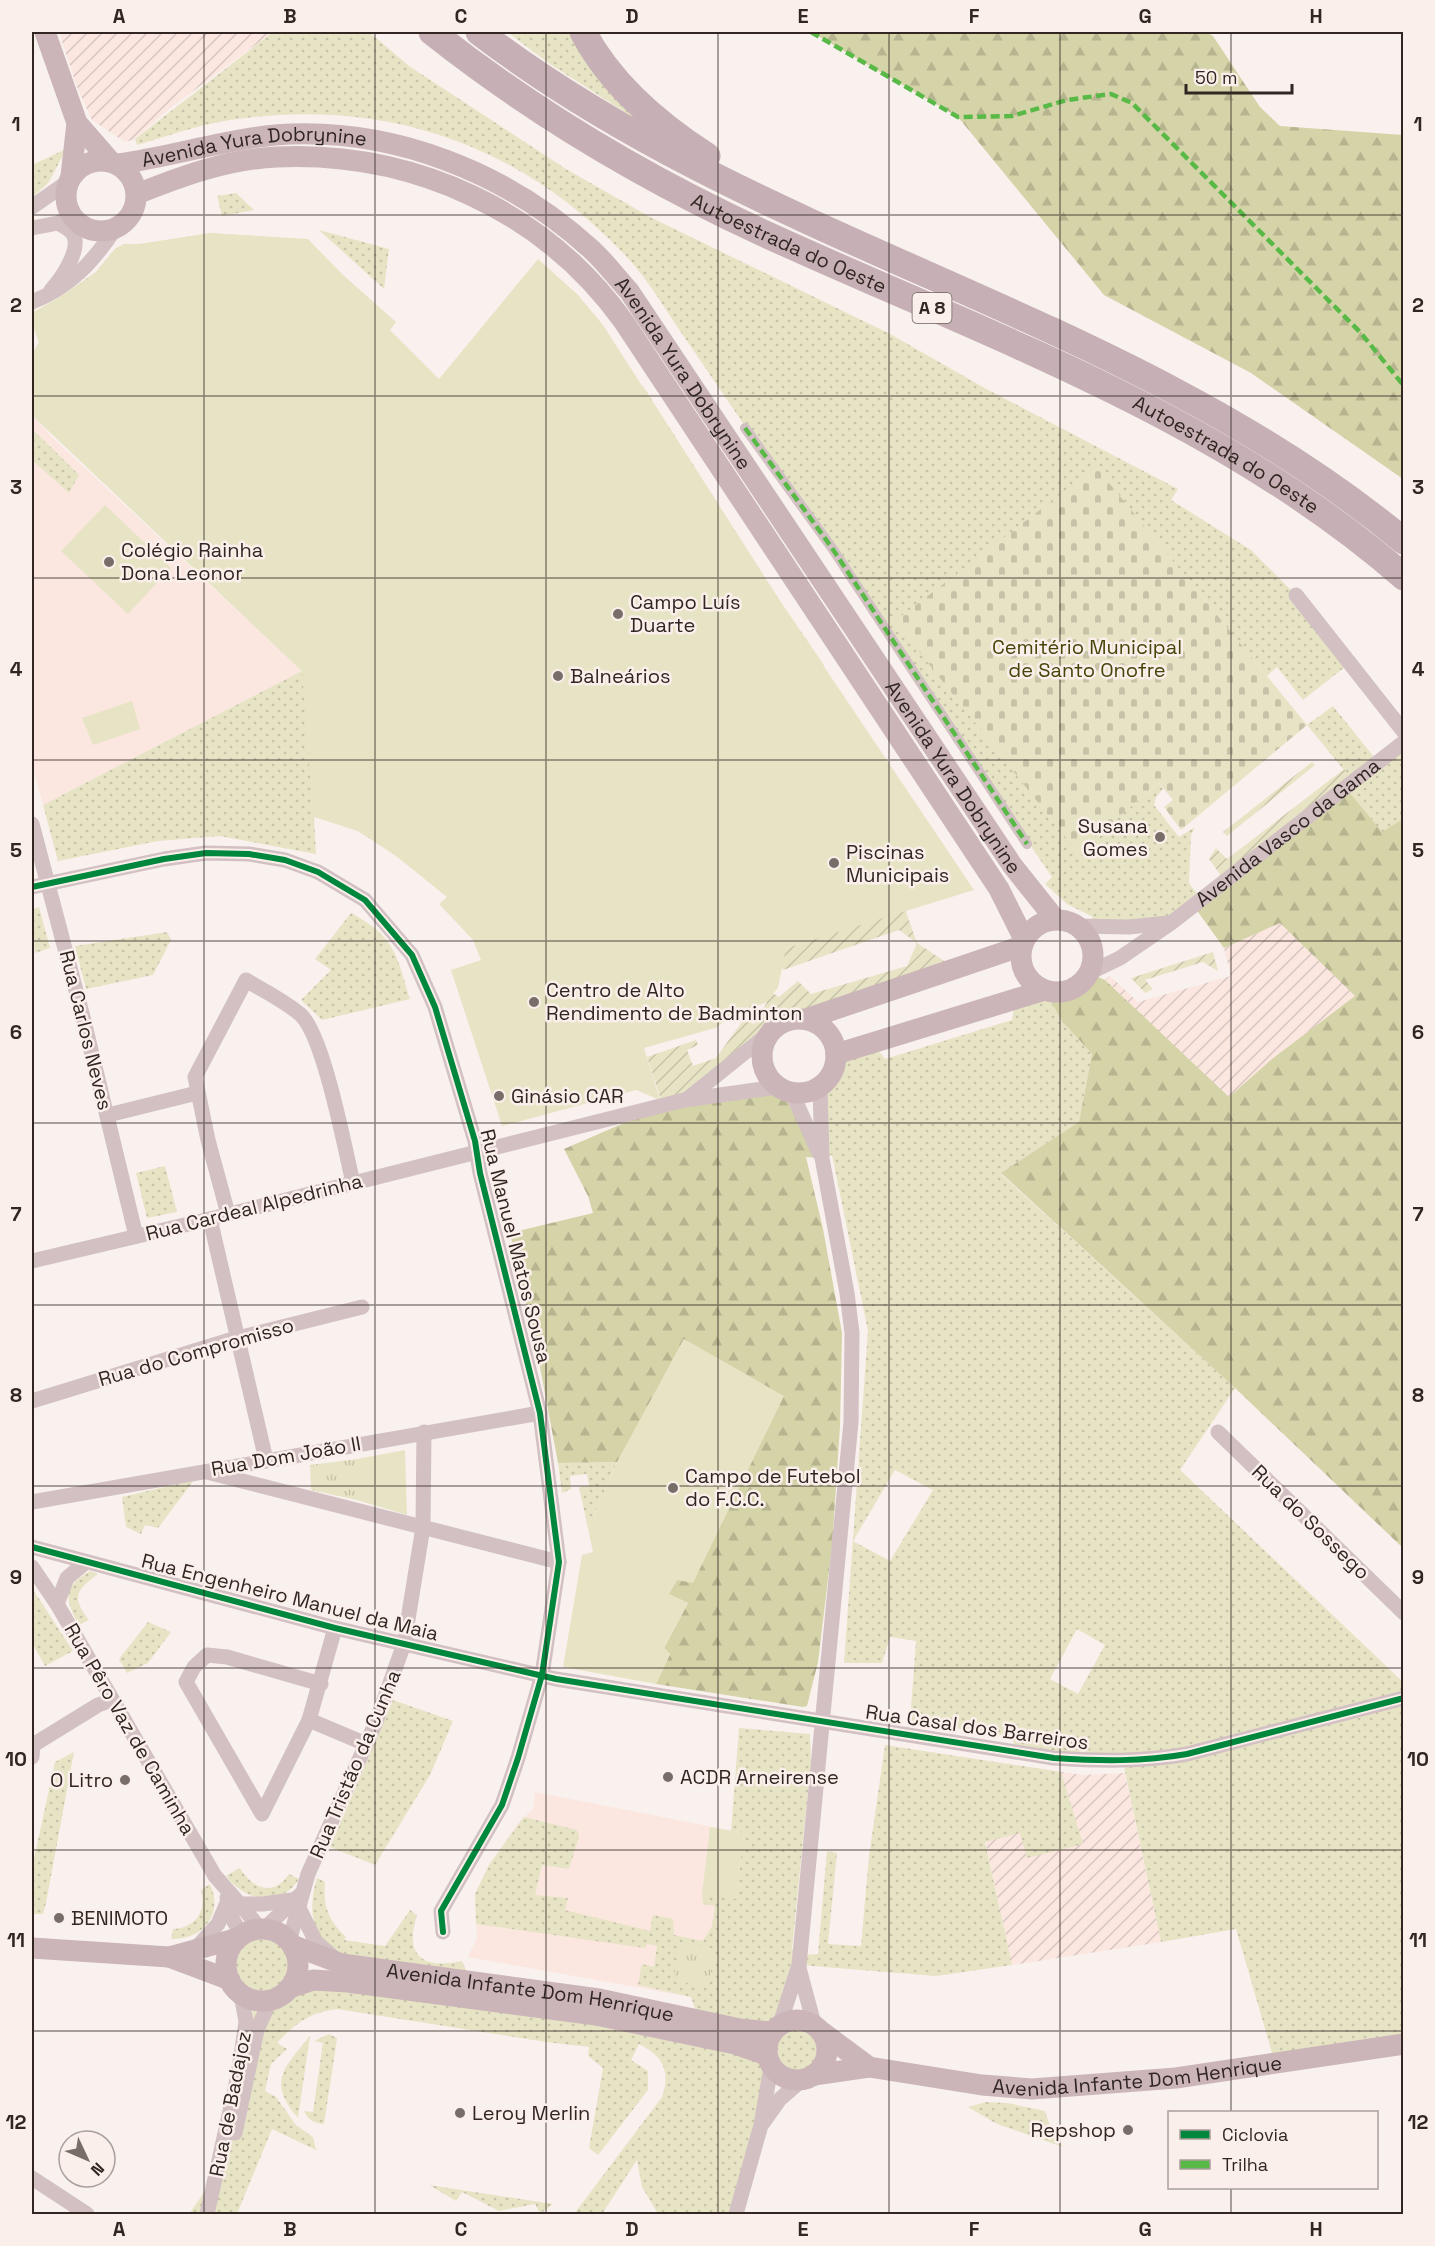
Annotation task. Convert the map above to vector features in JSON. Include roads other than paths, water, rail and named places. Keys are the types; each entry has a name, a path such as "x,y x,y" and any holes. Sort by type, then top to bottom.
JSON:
{"highway":[{"name":"Autoestrada do Oeste","path":"432,32 552,117 668,185 762,232 1081,374 1188,428 1289,489 1404,577"},
{"name":"Autoestrada do Oeste","path":"479,32 538,74 636,135 761,200 1037,323 1176,389 1286,453 1404,541"},
{"path":"583,32 627,93 681,140 709,157 850,229 888,257"}],"main road":[{"path":"45,32 77,123 114,163 131,177 137,194 130,217 115,229 104,232 91,230 65,220 77,123"},
{"name":"Avenida Yura Dobrynine","path":"114,163 221,142 276,135 332,135 385,143 438,155 529,201 565,227 594,252 629,291 1012,864 1055,919"},
{"name":"Avenida Yura Dobrynine","path":"137,194 199,171 276,157 326,158 380,164 431,177 479,198 521,223 564,256 610,302 624,322 993,879 1023,942"},
{"path":"70,178 89,162 114,163"},
{"path":"836,1054 1045,990 1070,990 1089,973 1092,963 1091,942 1078,926 1055,919 1037,925 1023,942 1020,957 1027,977 1045,990"},
{"path":"806,1019 827,1031 834,1042 836,1054 832,1072 820,1087 811,1091 785,1090 764,1068 763,1045 768,1034 785,1021 806,1019 1023,942"},
{"path":"235,1987 226,1960 251,1933"},
{"path":"32,1948 169,1957 235,1987 257,2000 280,1994 297,1969 296,1954 290,1943 279,1934 251,1933 169,1957"},
{"name":"Avenida Infante Dom Henrique","path":"290,1943 342,1964 599,1999 775,2028"},
{"name":"Avenida Infante Dom Henrique","path":"280,1994 313,1980 348,1982 555,2009 735,2044 769,2061"},
{"path":"796,2019 818,2028 827,2044 822,2066 808,2077 785,2078 769,2061 767,2044 775,2028 796,2019"},
{"name":"Avenida Infante Dom Henrique","path":"818,2028 869,2067"},
{"name":"Avenida Infante Dom Henrique","path":"808,2077 869,2067 982,2085 1032,2089 1176,2078 1404,2044"}],"street":[{"path":"32,207 70,178"},
{"path":"32,228 65,220 75,237 75,246 60,279 37,300"},
{"path":"37,300 70,283 91,263 115,229"},
{"path":"745,428 832,548 1027,844"},
{"path":"1296,595 1404,732"},
{"name":"Avenida Vasco da Gama","path":"1089,973 1120,958 1172,922 1404,742"},
{"name":"Rua Carlos Neves","path":"32,824 108,1115 136,1236"},
{"name":"Rua Manuel Matos Sousa","path":"32,887 164,859 206,853 249,854 285,860 318,872 365,900 412,955 435,1007 477,1153 540,1413 559,1562 542,1675 502,1804 441,1911 443,1932"},
{"path":"1078,926 1129,927 1172,922"},
{"path":"228,1214 197,1093 195,1077 246,980 302,1017 311,1031 320,1055 353,1183"},
{"path":"684,1100 768,1034"},
{"path":"775,2028 799,1965 851,1422 852,1333 847,1293 822,1158 820,1087"},
{"path":"477,1153 684,1100 785,1090 822,1158"},
{"path":"108,1115 197,1093"},
{"name":"Rua Cardeal Alpedrinha","path":"32,1261 477,1153"},
{"path":"210,1219 266,1460"},
{"name":"Rua do Compromisso","path":"32,1401 239,1338 362,1307"},
{"name":"Rua Dom João II","path":"32,1502 201,1470 540,1413"},
{"name":"Rua Tristão da Cunha","path":"290,1943 298,1901 366,1744 404,1644 423,1527 424,1432"},
{"name":"Rua do Sossego","path":"1218,1432 1404,1613"},
{"path":"201,1470 559,1562"},
{"name":"Rua Engenheiro Manuel da Maia","path":"32,1547 335,1628 542,1675"},
{"path":"57,1604 67,1578 86,1562"},
{"name":"Rua Pêro Vaz de Caminha","path":"32,1567 57,1604 215,1876 251,1933"},
{"path":"321,1684 227,1657 207,1655 194,1668 186,1682 262,1814 309,1720 321,1684 335,1628"},
{"name":"Rua Casal dos Barreiros","path":"542,1675 747,1711 1054,1758 1110,1762 1151,1760 1187,1754 1404,1698"},
{"path":"32,1757 33,1745 98,1705 112,1700"},
{"path":"309,1720 366,1744"},
{"path":"196,1948 218,1924 232,1900 263,1904 298,1901"},
{"path":"251,1933 298,1901"},
{"path":"298,1901 316,1942 342,1964"},
{"path":"799,1965 818,2028"},
{"name":"Rua de Badajoz","path":"207,2214 243,2043 247,2013 235,1987"},
{"path":"214,2214 244,2097 257,2030 280,1994"},
{"path":"736,2214 761,2126 769,2061"},
{"path":"761,2126 780,2099 808,2077"},
{"path":"32,2178 87,2214"}],"place":[{"name":"Colégio Rainha Dona Leonor","path":"109,562"},
{"name":"Campo Luís Duarte","path":"618,614"},
{"name":"Balneários","path":"558,676"},
{"name":"Susana Gomes","path":"1160,837"},
{"name":"Piscinas Municipais","path":"834,863"},
{"name":"Centro de Alto Rendimento de Badminton","path":"534,1002"},
{"name":"Ginásio CAR","path":"499,1096"},
{"name":"Campo de Futebol do F.C.C.","path":"673,1488"},
{"name":"ACDR Arneirense","path":"668,1777"},
{"name":"O Litro","path":"125,1780"},
{"name":"BENIMOTO","path":"59,1918"},
{"name":"Leroy Merlin","path":"460,2113"},
{"name":"Repshop","path":"1128,2130"}],"park label":[{"name":"Cemitério Municipal de Santo Onofre","path":"1087,658"}]}
